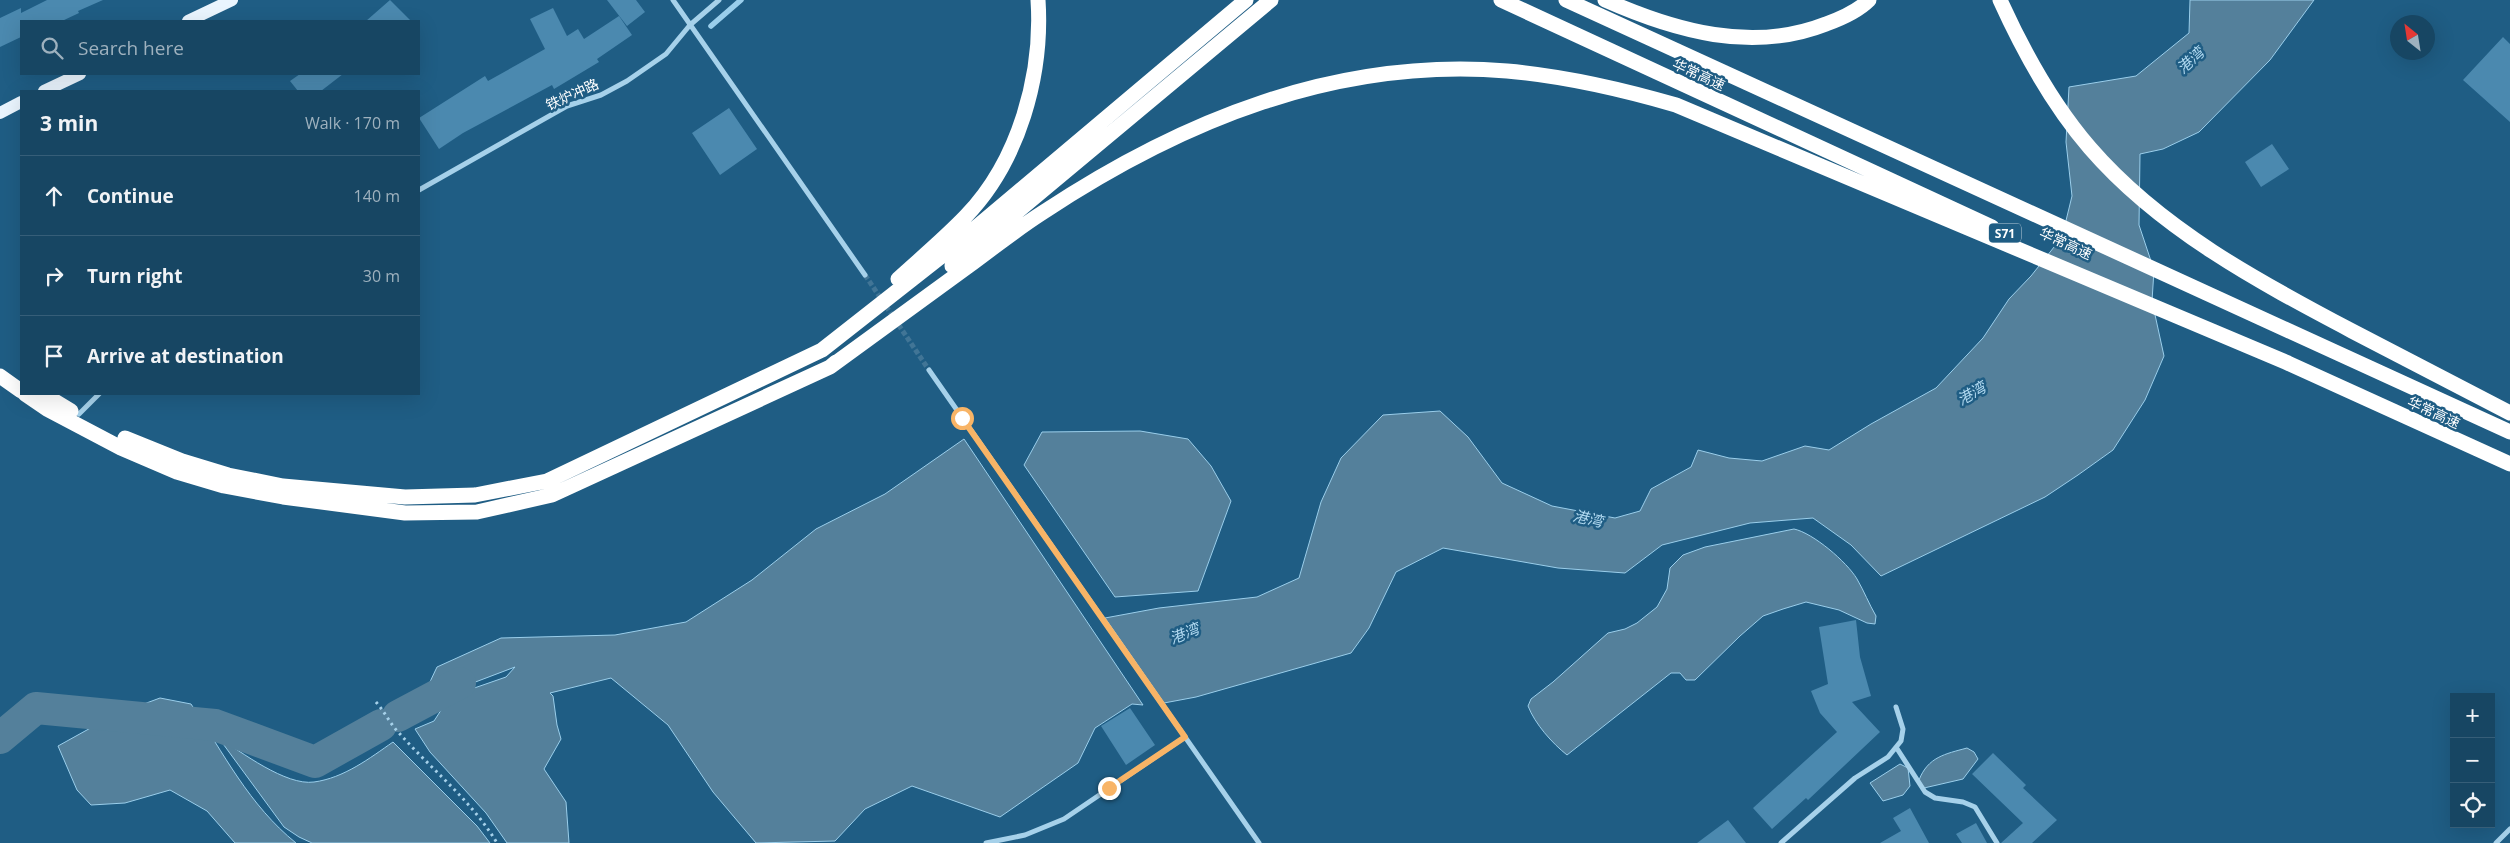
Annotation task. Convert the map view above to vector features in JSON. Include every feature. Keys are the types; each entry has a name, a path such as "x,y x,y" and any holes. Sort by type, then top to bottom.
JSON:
{"highway":[{"path":"822,350 967,215 992,183 1014,143 1031,94 1037,49 1038,0"},
{"path":"45,395 128,440 182,461 228,475 265,483 405,497 475,495 547,481 822,350 948,251 1246,0"},
{"path":"830,367 1103,142 1271,0"},
{"name":"华常高速","path":"1501,0 2510,464"},
{"name":"华常高速","path":"1566,0 2510,432"},
{"path":"1605,0 1627,10 1690,30 1729,37 1764,38 1802,34 1837,20 1869,0"},
{"path":"2000,0 2021,46 2050,94 2090,148 2144,202 2267,287 2510,413"},
{"path":"26,395 46,409 121,448 177,472 224,486 283,498 405,513 476,512 552,494 830,367 1040,214 1096,179 1168,140 1238,109 1309,87 1378,75 1441,70 1506,71 1567,79 1622,89 1676,105 2288,363"},
{"path":"0,364 20,378"},
{"path":"0,376 20,390"}],"main road":[{"path":"190,20 232,0"},
{"path":"46,90 78,75"},
{"path":"0,113 20,103"}],"street":[{"path":"673,0 865,274"},
{"name":"铁炉冲路","path":"420,189 567,106 601,95 627,81 666,54 690,25 719,0"},
{"path":"929,370 1259,843"},
{"path":"78,414 98,395"},
{"path":"1781,843 1856,778 1888,757 1901,740 1903,729 1896,707"},
{"path":"986,843 1024,835 1064,819 1185,737"},
{"path":"1896,747 1925,792 1935,798 1963,802 1974,807 1997,843"},
{"path":"2496,843 2510,829"}],"path":[{"path":"376,702 396,731 477,814 496,843"}],"water":[{"name":"港湾","path":"2190,0 2314,0 2270,60 2199,132 2163,149 2140,154 2139,225 2154,270 2152,301 2164,356 2145,400 2113,450 2045,497 1881,576 1851,545 1813,518 1750,523 1662,545 1625,573 1558,568 1443,548 1396,572 1369,628 1351,653 1196,697 1164,703 1105,618 1159,608 1257,597 1299,578 1321,502 1341,458 1383,415 1440,411 1468,437 1502,483 1552,506 1615,518 1640,511 1651,489 1691,467 1698,450 1729,458 1762,461 1805,446 1829,450 1936,388 1983,338 2009,299 2031,276 2062,237 2072,196 2066,142 2069,87 2136,76 2189,33"},
{"path":"1140,431 1188,439 1211,466 1231,501 1198,591 1115,597 1024,465 1042,432"},
{"path":"964,439 1143,705 1132,704 1095,728 1078,763 1000,817 912,786 865,809 835,841 756,843 713,792 668,725 611,678 550,693 553,696 561,739 544,769 566,802 569,843 507,843 486,813 430,752 415,729 434,721 445,704 457,694 506,677 515,667 420,703 437,667 501,638 615,635 686,622 752,580 816,529 885,494"},
{"path":"1794,529 1820,542 1852,572 1876,616 1875,624 1867,623 1839,610 1806,602 1783,609 1763,616 1695,680 1686,680 1680,673 1671,673 1567,755 1544,733 1528,706 1531,699 1608,633 1625,629 1637,623 1657,607 1667,589 1670,568 1683,555 1705,547"},
{"path":"160,698 191,704 251,796 279,828 296,843 235,843 207,811 170,790 125,803 91,805 77,790 58,746 114,715"},
{"path":"218,737 264,767 290,779 303,782 325,780 346,772 393,742 477,826 490,843 312,843 284,827"},
{"path":"1967,748 1974,752 1978,759 1963,779 1924,788 1919,780 1932,761"},
{"path":"1900,764 1908,768 1910,786 1903,795 1883,801 1870,783"}],"building":[{"path":"47,0 103,0 78,11 79,13 64,20 20,20 20,37 0,47 0,18 21,8 21,13"},
{"path":"390,0 410,20 367,20"},
{"path":"607,0 636,0 645,12 627,26"},
{"path":"553,8 567,36 578,29 584,39 619,16 632,35 597,59 599,62 554,89 552,85 463,133 439,149 420,117 485,76 488,81 545,49 530,19"},
{"path":"2503,37 2510,44 2510,122 2463,80"},
{"path":"299,75 342,75 322,90 297,90 290,81"},
{"path":"729,108 757,149 720,175 692,133"},
{"path":"2272,144 2289,169 2261,187 2245,162"},
{"path":"1856,620 1860,657 1871,696 1852,702 1880,732 1808,800 1806,798 1772,829 1753,808 1837,732 1820,713 1811,691 1828,684 1819,627"},
{"path":"1130,708 1155,745 1126,765 1101,726"},
{"path":"1993,753 2026,785 2023,788 2057,820 2032,843 2001,843 2023,823 1972,774"},
{"path":"1910,808 1929,843 1880,843 1901,831 1893,818"},
{"path":"1728,820 1746,843 1697,843"},
{"path":"1976,823 1987,843 1962,843 1956,834"}],"waterway":[{"path":"711,26 741,0"},
{"path":"398,716 460,683"},
{"path":"0,738 36,708 215,725 315,762 381,725"}],"tunnel":[{"path":"865,275 929,370"}],"route":[{"path":"962,418 1185,737 1109,788"}]}
